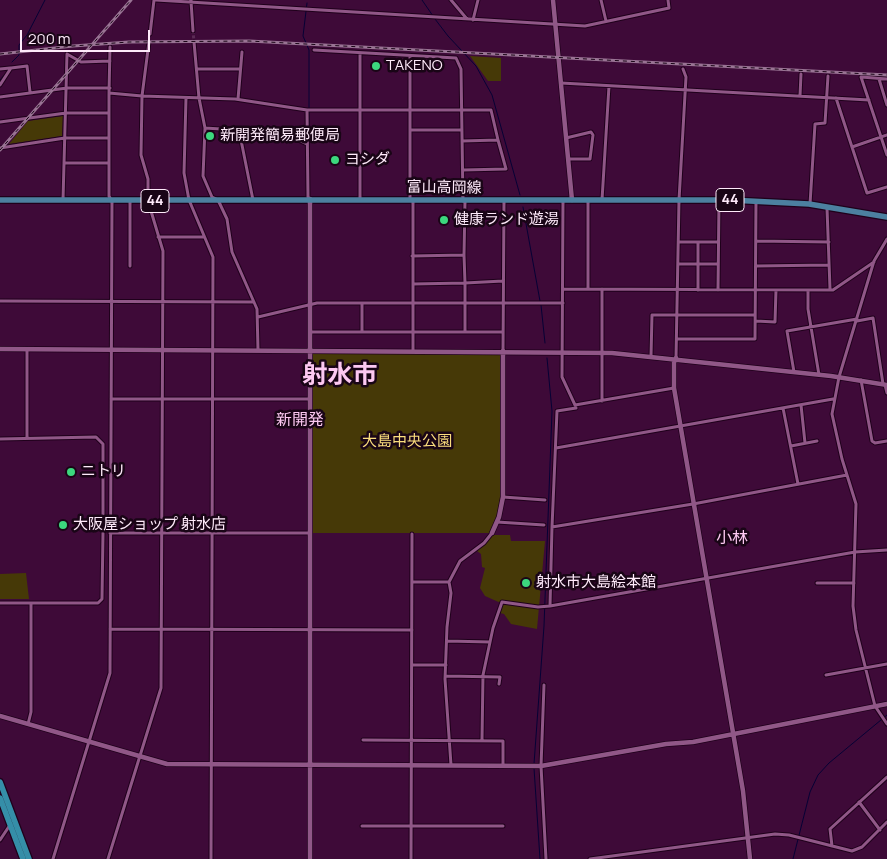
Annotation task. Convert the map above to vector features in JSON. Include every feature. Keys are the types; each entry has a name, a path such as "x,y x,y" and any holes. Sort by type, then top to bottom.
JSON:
{"highway":[{"path":"0,782 29,859"},
{"path":"0,798 23,859"}],"main road":[{"name":"富山高岡線","path":"0,200 719,200 810,204 887,217"}],"street":[{"path":"150,34 155,0 191,0 467,20 585,26 669,8 668,0"},
{"path":"191,0 193,32"},
{"path":"451,0 467,20"},
{"path":"473,20 478,0"},
{"path":"553,0 572,200"},
{"path":"601,0 606,21"},
{"path":"108,859 161,688 163,251 148,201 148,179 141,155 142,96 149,42"},
{"path":"194,42 198,68 199,98 205,128 203,176 212,196 218,200 227,219 232,252 254,302 258,317 258,350"},
{"path":"53,859 110,673 110,47"},
{"path":"314,50 456,58 462,69 465,332"},
{"path":"238,100 242,52"},
{"path":"360,53 360,199"},
{"path":"63,201 67,54 81,62 110,61"},
{"path":"410,56 412,350"},
{"path":"0,70 27,66 30,92"},
{"path":"0,85 10,68"},
{"path":"198,68 240,69"},
{"path":"683,69 686,78 678,200 678,314 674,388 734,732 749,839 750,859"},
{"path":"800,96 801,74"},
{"path":"810,204 815,124 825,123 828,76"},
{"path":"887,79 861,78 887,155"},
{"path":"879,79 887,105"},
{"path":"561,83 869,100"},
{"path":"602,200 609,86"},
{"path":"0,96 67,88 110,88"},
{"path":"109,93 238,100 307,110 491,110 506,169 462,170"},
{"path":"186,98 184,173 190,200 213,257 211,859"},
{"path":"836,98 867,193 887,186"},
{"path":"307,110 311,304 310,859"},
{"path":"0,122 66,113 109,113"},
{"path":"205,128 283,133 307,144"},
{"path":"239,130 253,200"},
{"path":"411,130 462,130"},
{"path":"566,138 591,132 593,135 590,159 568,159"},
{"path":"852,147 887,135"},
{"path":"0,148 65,138 109,138"},
{"path":"462,141 498,140"},
{"path":"64,163 109,162"},
{"path":"130,200 130,266"},
{"path":"563,200 562,377 575,406 674,388"},
{"path":"588,200 588,289"},
{"path":"718,290 719,200"},
{"path":"451,765 446,676 451,593 449,582 460,561 484,542 492,533 503,498 504,201"},
{"path":"677,338 755,339 756,202"},
{"path":"827,207 830,289"},
{"path":"158,238 204,238"},
{"path":"887,239 874,261 833,399 834,427 856,504 854,584 856,630 875,706 887,724"},
{"path":"678,242 718,242"},
{"path":"698,242 698,290"},
{"path":"756,242 829,242"},
{"path":"412,256 464,255"},
{"path":"563,289 833,290 874,261"},
{"path":"679,264 718,264"},
{"path":"756,266 830,265"},
{"path":"413,284 503,281"},
{"path":"602,289 602,401"},
{"path":"756,321 775,322 776,290"},
{"path":"808,290 808,310 819,374"},
{"path":"0,301 254,302"},
{"path":"362,303 362,332"},
{"path":"258,317 311,304 563,304"},
{"path":"651,356 652,315 755,315"},
{"path":"794,372 787,331 873,318 887,393"},
{"path":"311,332 503,332"},
{"path":"0,349 602,352 819,374 885,384"},
{"path":"27,349 27,437"},
{"path":"861,380 872,441 875,443 887,441"},
{"path":"111,399 310,399"},
{"path":"556,448 833,399"},
{"path":"801,405 805,443"},
{"path":"550,606 558,411 576,408"},
{"path":"783,408 798,484"},
{"path":"0,439 96,437 103,444 102,599 98,603 0,603"},
{"path":"791,446 817,441"},
{"path":"552,527 693,504 847,475"},
{"path":"503,498 545,500"},
{"path":"497,522 544,525"},
{"path":"110,533 310,534"},
{"path":"412,534 412,859"},
{"path":"482,740 483,675 490,642 502,602 538,607 550,606 855,552 887,550"},
{"path":"412,582 449,582"},
{"path":"817,583 854,584"},
{"path":"28,724 31,712 31,603"},
{"path":"110,630 412,630"},
{"path":"447,641 490,642"},
{"path":"826,674 887,664"},
{"path":"411,665 446,665"},
{"path":"446,676 483,675 500,677 499,684"},
{"path":"544,685 541,766 546,859"},
{"path":"0,716 139,758 167,764 541,766 666,744 692,742 734,732 887,704"},
{"path":"363,740 503,741 503,766"},
{"path":"832,846 830,830 887,777"},
{"path":"859,802 880,830"},
{"path":"590,859 775,834 846,850 857,850 887,822"},
{"path":"0,840 10,825"},
{"path":"362,826 503,826"}],"green space":[{"path":"470,56 501,58 501,81 488,81"},
{"path":"63,116 62,136 9,144 28,121"},
{"name":"大島中央公園","path":"311,350 503,351 502,506 492,533 311,533"},
{"path":"493,535 510,535 511,541 545,541 537,629 511,624 504,614 500,613 503,604 485,596 480,588 485,568 482,567 481,554 477,551"},
{"path":"26,573 29,599 0,599 0,574"}],"waterway":[{"path":"12,62 19,55 19,45 27,35 45,0"},
{"path":"422,0 433,16"},
{"path":"307,3 303,36 309,50 309,156"},
{"path":"435,19 476,66 492,95 520,195"},
{"path":"0,80 6,73"},
{"path":"523,207 540,301"},
{"path":"541,305 545,343"},
{"path":"534,764 544,626 552,411 547,358"},
{"path":"793,859 810,792 818,775 829,763 887,715"},
{"path":"534,768 540,859"}],"tunnel":[{"path":"193,31 194,42"}],"railway":[{"path":"0,150 131,0"},
{"path":"0,54 129,42 249,41 887,75"}],"place":[{"name":"TAKENO","path":"376,66"},
{"name":"新開発簡易郵便局","path":"210,136"},
{"name":"ヨシダ","path":"335,160"},
{"name":"健康ランド遊湯","path":"444,220"},
{"name":"ニトリ","path":"71,472"},
{"name":"大阪屋ショップ 射水店","path":"63,525"},
{"name":"射水市大島絵本館","path":"526,583"}],"district":[{"name":"射水市","path":"340,376"},
{"name":"新開発","path":"300,421"},
{"name":"小林","path":"732,539"}]}
